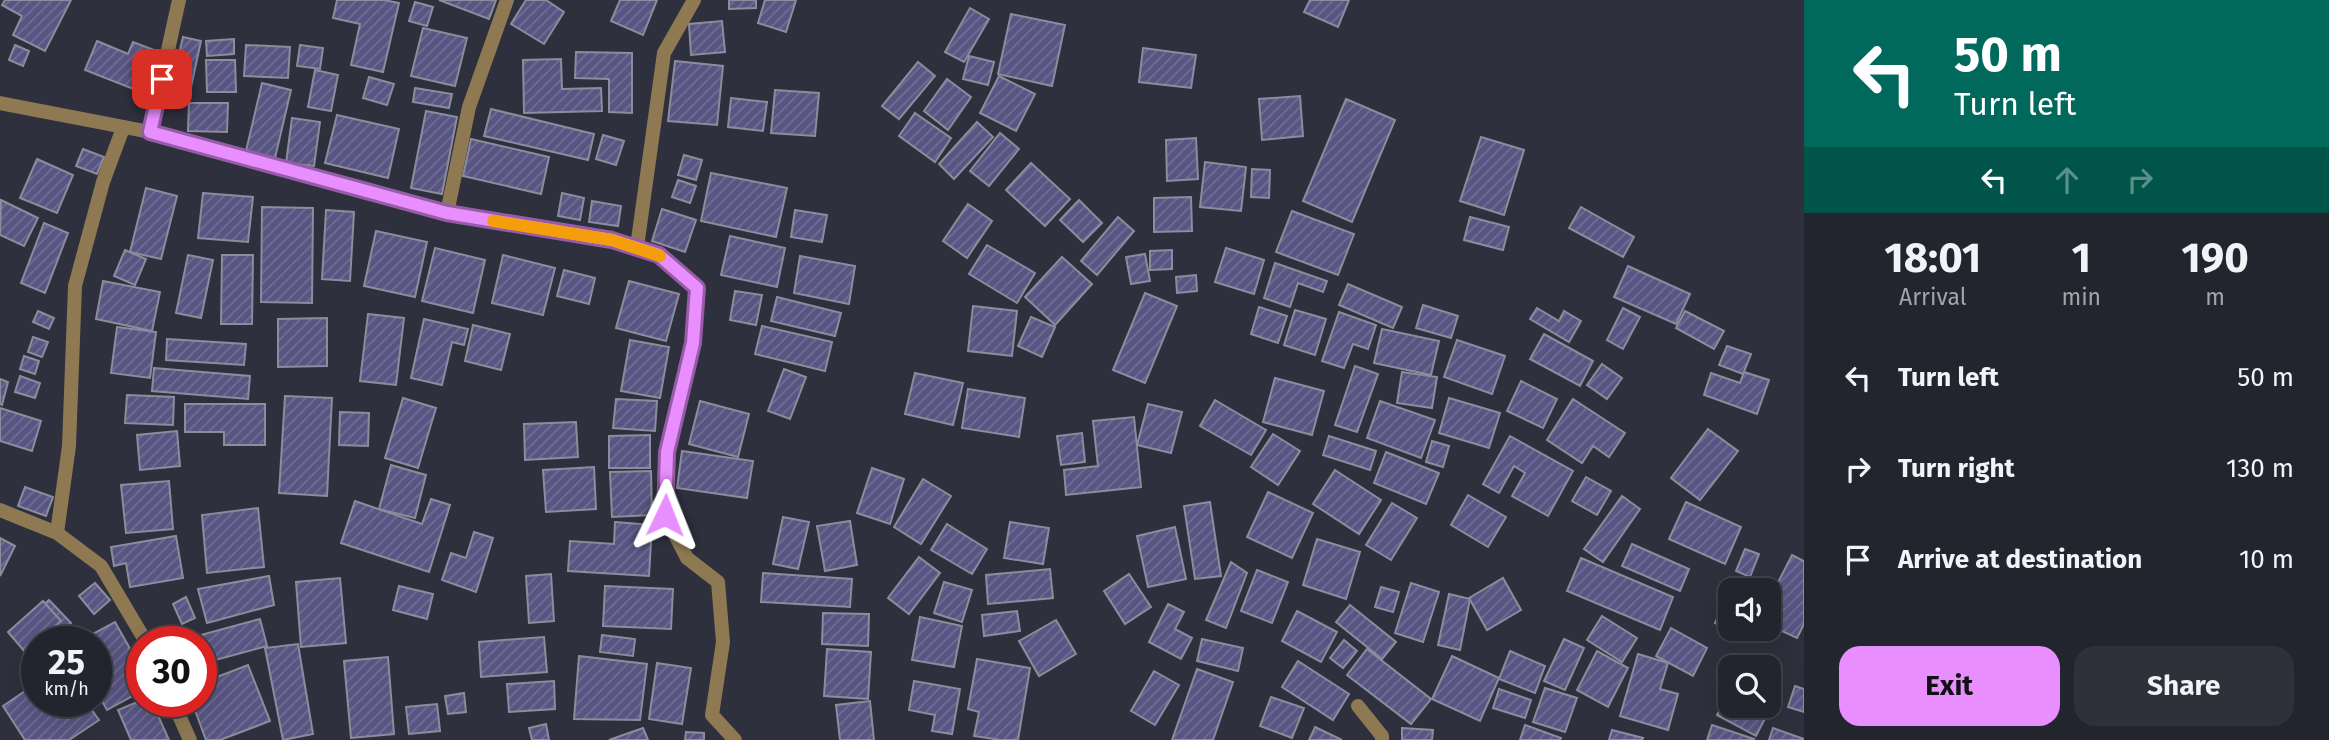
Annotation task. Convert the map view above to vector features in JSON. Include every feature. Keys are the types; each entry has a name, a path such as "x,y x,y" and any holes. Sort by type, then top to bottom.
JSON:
{"street":[{"path":"150,132 180,0"},
{"path":"447,213 469,107 507,0"},
{"path":"637,247 664,53 694,0"},
{"path":"0,103 150,132 447,213 612,240 659,255 697,288 693,343 667,452 665,515 687,558 718,582 723,642 712,715 735,740"},
{"path":"57,533 69,446 75,286 103,182 123,128"},
{"path":"0,510 57,533 101,566 137,626"},
{"path":"1358,706 1382,736 1382,740"},
{"path":"180,717 190,740"}],"building":[{"path":"5,0 71,0 45,51 13,35 22,16 2,5"},
{"path":"337,0 384,0 399,3 383,72 351,65 360,24 333,18"},
{"path":"439,0 496,0 489,19"},
{"path":"526,0 546,0 564,12 544,44 511,24"},
{"path":"620,0 657,0 643,35 611,21"},
{"path":"729,0 756,0 756,8 729,9"},
{"path":"765,0 796,0 786,32 758,23"},
{"path":"1310,0 1349,0 1338,27 1304,12"},
{"path":"415,2 433,7 427,26 409,21"},
{"path":"970,8 989,19 964,62 945,52"},
{"path":"1011,14 1065,25 1052,86 998,74"},
{"path":"722,21 725,52 691,55 689,24"},
{"path":"423,28 467,38 455,86 411,76"},
{"path":"183,37 201,41 188,101 169,97"},
{"path":"234,39 234,54 207,56 206,41"},
{"path":"97,41 128,54 133,42 157,51 141,92 85,70"},
{"path":"15,45 29,51 23,66 9,60"},
{"path":"246,45 290,47 288,78 244,76"},
{"path":"300,45 323,48 320,69 297,66"},
{"path":"1143,48 1196,55 1191,88 1139,82"},
{"path":"576,52 632,53 632,113 609,112 609,79 575,78"},
{"path":"969,56 994,62 988,85 963,79"},
{"path":"561,59 562,89 601,88 602,111 524,113 523,60"},
{"path":"206,60 235,60 236,92 207,92"},
{"path":"675,61 723,66 717,125 668,121"},
{"path":"918,62 935,76 899,119 882,106"},
{"path":"315,70 338,75 331,111 308,107"},
{"path":"999,76 1035,94 1016,131 980,113"},
{"path":"369,77 394,84 387,105 363,98"},
{"path":"947,79 971,97 948,130 924,111"},
{"path":"262,83 291,90 275,158 246,151"},
{"path":"415,88 452,94 449,108 413,102"},
{"path":"775,90 819,93 815,136 771,133"},
{"path":"1300,96 1303,136 1262,140 1259,99"},
{"path":"731,98 767,102 763,131 728,127"},
{"path":"1346,99 1395,120 1352,222 1303,201"},
{"path":"189,103 228,103 227,132 188,131"},
{"path":"491,109 594,134 588,160 484,136"},
{"path":"426,111 457,117 442,194 411,188"},
{"path":"915,113 951,138 935,162 899,136"},
{"path":"337,115 399,129 388,178 325,163"},
{"path":"292,118 320,122 314,166 286,163"},
{"path":"977,122 993,137 954,179 939,164"},
{"path":"1000,133 1019,149 989,186 970,171"},
{"path":"603,135 624,141 616,165 596,159"},
{"path":"1481,137 1524,150 1504,215 1460,201"},
{"path":"1196,138 1198,179 1167,181 1166,140"},
{"path":"471,139 549,157 541,194 463,176"},
{"path":"83,149 104,157 97,174 76,166"},
{"path":"684,155 702,160 696,180 678,175"},
{"path":"37,159 73,175 57,213 20,198"},
{"path":"1205,162 1246,167 1241,211 1200,207"},
{"path":"1031,163 1070,199 1045,226 1006,190"},
{"path":"1252,169 1270,170 1269,198 1251,197"},
{"path":"711,173 787,188 776,237 701,221"},
{"path":"678,180 696,186 690,203 672,197"},
{"path":"146,188 177,196 161,259 130,252"},
{"path":"203,193 253,197 248,242 198,238"},
{"path":"562,193 584,198 580,220 558,216"},
{"path":"1191,197 1192,231 1154,232 1154,198"},
{"path":"1,200 38,218 24,246 0,235"},
{"path":"1079,200 1102,223 1083,242 1060,220"},
{"path":"592,201 621,206 618,226 589,222"},
{"path":"968,204 992,221 967,258 943,241"},
{"path":"262,207 313,208 312,303 261,302"},
{"path":"1581,207 1634,237 1623,257 1569,228"},
{"path":"662,209 696,220 685,252 652,241"},
{"path":"326,210 354,212 350,281 322,279"},
{"path":"795,210 827,215 822,242 791,237"},
{"path":"1292,211 1354,234 1338,275 1276,252"},
{"path":"1118,217 1134,231 1097,275 1081,261"},
{"path":"1470,217 1509,227 1503,250 1464,240"},
{"path":"44,223 68,233 45,293 21,283"},
{"path":"376,231 427,242 415,297 364,286"},
{"path":"730,236 785,248 777,287 721,275"},
{"path":"987,245 1035,273 1017,303 969,274"},
{"path":"435,248 485,260 473,313 422,301"},
{"path":"1226,248 1264,260 1254,294 1215,282"},
{"path":"125,250 146,259 135,285 114,276"},
{"path":"1172,250 1172,269 1150,270 1150,251"},
{"path":"1145,254 1150,281 1131,284 1126,257"},
{"path":"188,255 213,260 201,318 176,313"},
{"path":"222,255 253,255 252,324 221,324"},
{"path":"503,255 555,268 543,315 492,303"},
{"path":"800,256 855,266 849,304 794,293"},
{"path":"1062,257 1092,284 1055,325 1025,297"},
{"path":"1275,263 1327,281 1323,292 1298,283 1290,307 1264,298"},
{"path":"1628,266 1690,294 1676,324 1614,297"},
{"path":"564,270 595,278 589,304 557,296"},
{"path":"1196,275 1197,291 1177,293 1176,277"},
{"path":"103,281 160,292 152,331 96,319"},
{"path":"629,281 679,294 666,341 616,328"},
{"path":"1348,284 1402,307 1393,328 1339,305"},
{"path":"735,291 762,295 756,325 730,320"},
{"path":"1145,293 1177,306 1145,383 1113,370"},
{"path":"777,297 841,313 835,336 771,321"},
{"path":"1423,305 1458,316 1451,338 1416,328"},
{"path":"973,306 1017,311 1012,356 968,351"},
{"path":"1259,307 1287,316 1278,343 1251,334"},
{"path":"1537,308 1559,321 1564,311 1581,321 1569,342 1530,319"},
{"path":"1623,308 1640,317 1623,349 1607,340"},
{"path":"1295,310 1326,319 1315,355 1284,345"},
{"path":"38,311 54,318 49,329 33,322"},
{"path":"1685,311 1724,331 1714,349 1676,328"},
{"path":"1339,312 1376,325 1368,349 1353,344 1344,368 1322,361"},
{"path":"368,314 404,318 396,385 360,381"},
{"path":"1031,317 1055,327 1042,357 1018,346"},
{"path":"327,318 327,366 278,367 278,319"},
{"path":"424,319 468,329 464,345 452,342 442,385 411,378"},
{"path":"473,325 510,334 501,370 465,361"},
{"path":"762,326 832,342 825,371 755,354"},
{"path":"117,327 156,332 150,378 111,373"},
{"path":"1382,329 1439,341 1431,375 1374,363"},
{"path":"1544,334 1593,361 1580,386 1530,359"},
{"path":"33,337 48,342 42,357 28,352"},
{"path":"167,339 246,344 244,365 166,360"},
{"path":"630,340 669,347 660,398 621,391"},
{"path":"1457,340 1505,356 1492,394 1444,377"},
{"path":"1727,346 1751,354 1743,374 1719,365"},
{"path":"24,356 39,361 35,374 20,369"},
{"path":"1602,364 1622,378 1607,399 1587,385"},
{"path":"1355,366 1378,374 1357,432 1335,425"},
{"path":"154,368 250,376 248,399 152,391"},
{"path":"784,369 806,377 790,419 768,411"},
{"path":"1402,372 1437,377 1432,408 1397,403"},
{"path":"1744,372 1769,380 1757,414 1704,395 1711,373 1740,383"},
{"path":"915,373 963,383 953,425 905,414"},
{"path":"20,376 40,383 35,398 15,392"},
{"path":"1275,378 1324,391 1312,435 1263,422"},
{"path":"0,379 8,382 2,405 0,404"},
{"path":"1521,381 1557,399 1543,428 1507,411"},
{"path":"968,389 1025,398 1019,437 962,428"},
{"path":"127,395 174,397 173,425 125,423"},
{"path":"285,396 332,398 327,496 279,493"},
{"path":"403,398 436,408 418,468 385,458"},
{"path":"1449,398 1500,413 1489,448 1439,433"},
{"path":"616,399 657,401 655,431 613,428"},
{"path":"1573,399 1625,433 1609,457 1593,446 1582,463 1547,440"},
{"path":"1215,400 1266,430 1251,455 1200,426"},
{"path":"700,401 749,414 738,457 689,444"},
{"path":"1380,401 1435,420 1421,458 1367,438"},
{"path":"185,404 265,404 265,445 224,445 224,432 185,432"},
{"path":"1148,404 1182,412 1171,453 1137,445"},
{"path":"0,408 41,421 32,451 0,441"},
{"path":"340,412 369,413 368,446 339,445"},
{"path":"1134,417 1141,487 1066,495 1064,470 1098,466 1093,421"},
{"path":"576,422 578,457 525,460 524,424"},
{"path":"1708,429 1738,451 1700,500 1671,478"},
{"path":"177,431 180,466 140,470 137,435"},
{"path":"1082,433 1085,462 1061,465 1057,436"},
{"path":"1273,434 1300,451 1278,485 1251,467"},
{"path":"650,435 650,468 609,468 609,436"},
{"path":"1329,436 1376,451 1370,470 1323,455"},
{"path":"1510,436 1573,471 1548,516 1512,496 1525,473 1514,466 1499,493 1483,484"},
{"path":"1432,441 1449,446 1443,467 1426,462"},
{"path":"682,451 753,461 747,498 677,488"},
{"path":"1386,452 1439,473 1426,504 1374,483"},
{"path":"391,465 426,475 415,518 379,509"},
{"path":"594,467 596,509 546,512 543,470"},
{"path":"872,468 904,479 890,524 857,513"},
{"path":"1335,470 1381,500 1359,534 1313,504"},
{"path":"651,471 652,515 612,517 610,472"},
{"path":"1586,477 1611,491 1597,515 1572,501"},
{"path":"923,479 951,496 921,544 894,527"},
{"path":"169,481 173,529 126,533 121,485"},
{"path":"25,487 53,497 46,516 18,506"},
{"path":"1268,492 1313,513 1292,558 1247,537"},
{"path":"1468,495 1506,517 1488,547 1451,525"},
{"path":"1622,496 1640,509 1603,562 1584,549"},
{"path":"431,499 450,505 429,572 341,543 355,501 422,524"},
{"path":"1210,502 1221,576 1195,579 1184,506"},
{"path":"1686,502 1741,527 1725,564 1669,539"},
{"path":"1392,503 1417,518 1391,560 1366,545"},
{"path":"258,508 264,567 207,573 202,515"},
{"path":"783,517 809,522 798,569 773,564"},
{"path":"850,521 857,565 825,571 817,526"},
{"path":"615,522 652,525 649,576 568,571 570,541 614,544"},
{"path":"1010,522 1049,528 1043,564 1004,558"},
{"path":"947,524 987,549 972,574 931,550"},
{"path":"1175,527 1186,579 1148,587 1137,536"},
{"path":"474,532 493,538 476,592 442,580 451,553 466,558"},
{"path":"176,536 183,578 130,587 126,563 114,566 111,547"},
{"path":"0,538 15,546 0,576"},
{"path":"1317,539 1360,552 1346,599 1303,585"},
{"path":"1632,544 1689,569 1680,591 1622,566"},
{"path":"1745,549 1759,554 1750,577 1736,571"},
{"path":"1792,555 1804,561 1804,624 1797,638 1781,631 1780,578"},
{"path":"919,557 940,573 909,614 888,598"},
{"path":"1581,558 1673,597 1660,630 1567,591"},
{"path":"1231,562 1247,573 1226,628 1206,620"},
{"path":"1050,569 1053,598 988,604 986,575"},
{"path":"1257,570 1288,582 1272,623 1241,611"},
{"path":"763,573 852,579 850,607 761,602"},
{"path":"551,574 554,621 529,623 526,576"},
{"path":"1129,574 1151,607 1125,624 1104,591"},
{"path":"269,576 274,605 207,623 198,589"},
{"path":"340,578 346,643 301,647 296,582"},
{"path":"1503,578 1521,610 1487,630 1469,598"},
{"path":"944,582 972,590 962,622 934,613"},
{"path":"95,583 110,600 94,614 79,596"},
{"path":"1411,583 1439,592 1423,642 1395,633"},
{"path":"399,586 433,594 427,619 393,610"},
{"path":"605,586 673,589 671,629 603,626"},
{"path":"1381,587 1399,592 1393,612 1375,607"},
{"path":"1449,594 1470,599 1460,650 1438,645"},
{"path":"186,597 195,618 182,624 173,604"},
{"path":"49,600 71,623 68,626 21,626 21,646 11,635"},
{"path":"43,601 61,621 55,626 21,626 21,647 8,632"},
{"path":"1168,604 1184,612 1175,629 1192,638 1181,659 1149,642"},
{"path":"1350,605 1396,642 1382,659 1336,622"},
{"path":"1017,611 1020,631 984,636 982,615"},
{"path":"1297,611 1337,632 1321,662 1282,641"},
{"path":"823,613 869,614 868,646 822,644"},
{"path":"1602,616 1637,638 1622,662 1587,640"},
{"path":"920,617 962,626 954,667 912,660"},
{"path":"260,619 267,646 217,660 217,631"},
{"path":"1056,620 1076,654 1039,676 1019,641"},
{"path":"115,622 126,642 126,700 112,707 112,626 108,626"},
{"path":"1671,628 1707,648 1693,676 1656,656"},
{"path":"602,635 635,639 633,656 600,652"},
{"path":"544,637 547,672 481,677 479,642"},
{"path":"1202,639 1243,648 1238,671 1197,661"},
{"path":"1564,639 1584,648 1565,690 1544,681"},
{"path":"1344,640 1357,651 1343,668 1330,658"},
{"path":"298,644 313,734 283,740 265,648"},
{"path":"827,649 871,652 868,699 824,696"},
{"path":"1367,649 1431,699 1411,724 1347,675"},
{"path":"1510,651 1545,666 1535,693 1499,679"},
{"path":"1597,651 1628,668 1608,707 1577,690"},
{"path":"1638,654 1668,663 1660,689 1678,694 1668,730 1620,716"},
{"path":"579,656 647,664 640,720 574,719"},
{"path":"1452,656 1499,678 1480,721 1432,699"},
{"path":"388,657 394,734 351,738 344,661"},
{"path":"977,659 1030,668 1018,740 974,736 979,712 968,709"},
{"path":"1298,661 1349,694 1333,720 1282,687"},
{"path":"657,663 691,668 682,724 649,719"},
{"path":"248,665 270,721 220,740 206,740 198,717 217,717 217,677"},
{"path":"1197,669 1233,682 1213,740 1172,740"},
{"path":"1154,671 1179,685 1155,725 1131,711"},
{"path":"554,681 555,709 509,712 507,684"},
{"path":"914,681 960,689 952,734 932,731 935,715 909,710"},
{"path":"1795,686 1804,689 1804,712 1788,707"},
{"path":"1545,688 1577,698 1565,732 1533,722"},
{"path":"1499,689 1531,700 1525,718 1493,708"},
{"path":"464,693 466,712 448,714 445,696"},
{"path":"21,694 21,717 97,717 99,720 69,740 25,740 3,706"},
{"path":"1271,697 1304,708 1292,738 1260,726"},
{"path":"870,701 874,740 840,740 836,705"},
{"path":"437,704 440,731 409,734 406,707"},
{"path":"126,707 126,717 159,717 169,740 131,740 118,710"},
{"path":"1723,718 1765,718 1756,736"},
{"path":"546,724 549,740 532,740 529,728"},
{"path":"1525,725 1561,738 1520,740"},
{"path":"1712,725 1754,739 1707,740"},
{"path":"1315,727 1342,740 1309,740"},
{"path":"643,728 648,740 609,740"},
{"path":"1402,728 1433,730 1432,740 1402,740"},
{"path":"1773,728 1804,739 1804,740 1769,740"},
{"path":"1612,730 1643,738 1609,740"},
{"path":"686,732 704,733 704,740 685,740"}],"slow traffic":[{"path":"493,221 612,240 660,256"}],"route":[{"path":"162,79 150,132 447,213 612,240 659,255 697,288 693,343 667,452 665,515"}]}
